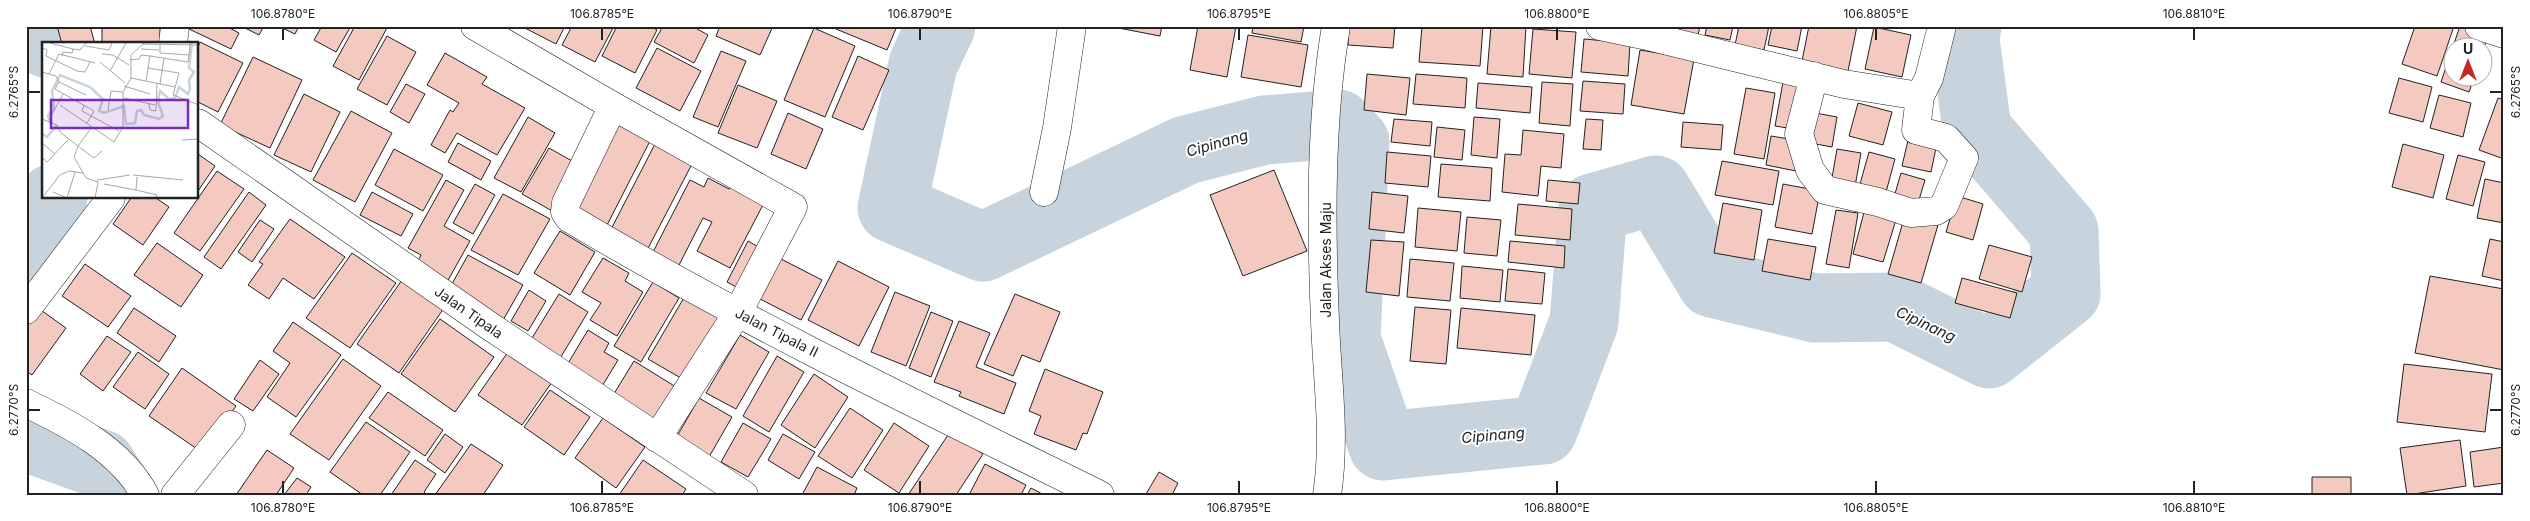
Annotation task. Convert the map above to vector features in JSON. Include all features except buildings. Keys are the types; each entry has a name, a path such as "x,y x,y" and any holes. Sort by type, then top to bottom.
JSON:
{"street":[{"path":"173,42 175,26"},
{"path":"475,26 793,207 738,312 657,438"},
{"path":"1044,192 1057,128 1072,26"},
{"name":"Jalan Akses Maju","path":"1327,495 1332,462 1325,320 1325,141 1330,88 1330,65 1336,26"},
{"path":"1600,26 1844,84 1920,96"},
{"path":"1814,76 1799,134 1810,170 1825,190 1878,202 1911,213 1927,213 1944,206 1964,158 1946,138 1916,130 1920,96 1929,78 1942,26"},
{"path":"2479,26 2504,34"},
{"name":"Jalan Tipala II","path":"613,106 568,197 565,206 566,215 738,312 918,405 1100,495"},
{"name":"Jalan Tipala","path":"199,124 491,327 744,495"},
{"path":"26,310 110,199"},
{"path":"26,403 93,440 121,462 140,484 145,495"},
{"path":"175,495 230,425"}],"waterway":[{"name":"Cipinang","path":"43,26 47,42"},
{"name":"Cipinang","path":"941,26 923,64 892,208 983,247 1186,150 1265,130 1338,124 1355,142 1346,339 1383,446 1543,430 1584,322 1593,208 1656,190 1712,283 1815,308 1895,307 1989,354 2066,293 2064,231 1977,130 1965,39 1967,26"},
{"name":"Cipinang","path":"26,246 41,239 53,199"},
{"name":"Cipinang","path":"26,437 101,464 121,495"}]}
